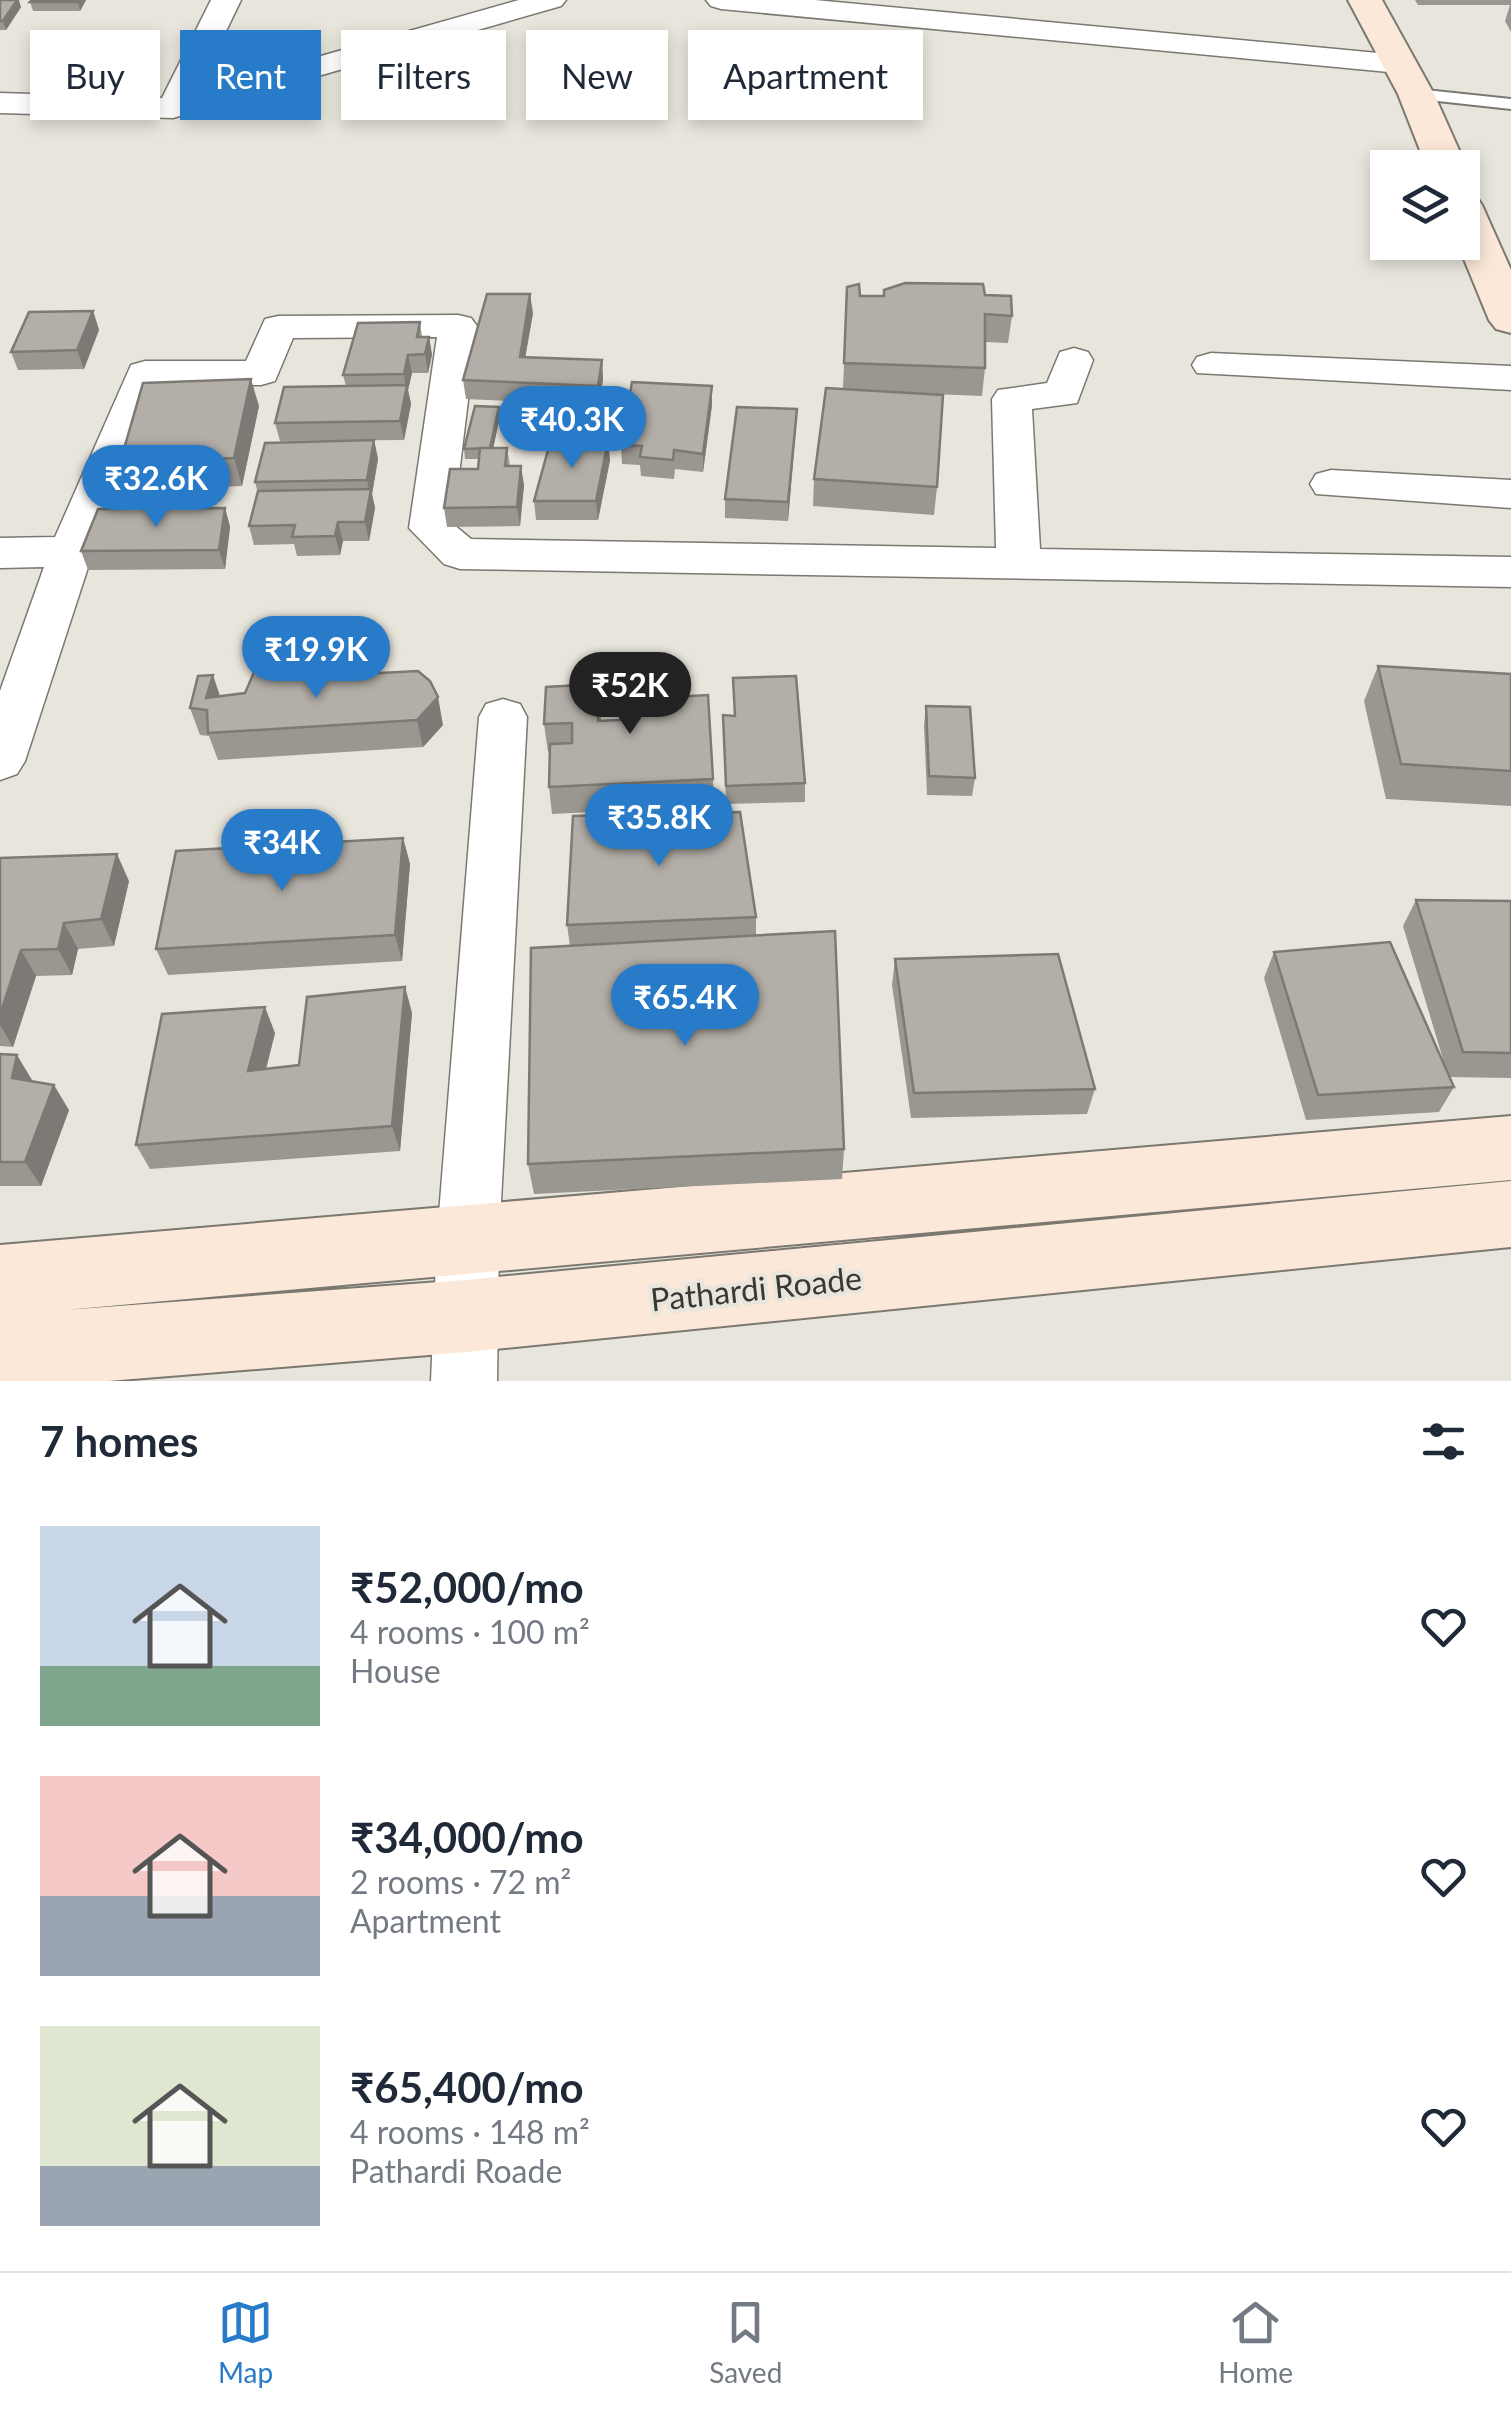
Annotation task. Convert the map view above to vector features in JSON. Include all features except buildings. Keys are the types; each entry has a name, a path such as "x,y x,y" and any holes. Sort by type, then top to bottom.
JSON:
{"street":[{"path":"174,108 226,0"},
{"path":"0,103 174,108 551,0"},
{"path":"721,0 1408,79"},
{"path":"1365,0 1408,79 1439,150"},
{"path":"1480,247 1511,320"},
{"path":"0,761 71,552 145,373 262,373 278,326 458,326 430,528 460,554 1511,572"},
{"path":"1019,564 1012,399 1063,394 1074,360"},
{"path":"1210,366 1511,378"},
{"path":"1331,484 1511,494"},
{"path":"0,552 71,552"},
{"path":"465,1348 468,1239 502,718"},
{"path":"0,1280 1511,1148"},
{"name":"Pathardi Roade","path":"0,1352 465,1348 1511,1214"}],"lane":[{"path":"1408,79 1511,104"}]}
